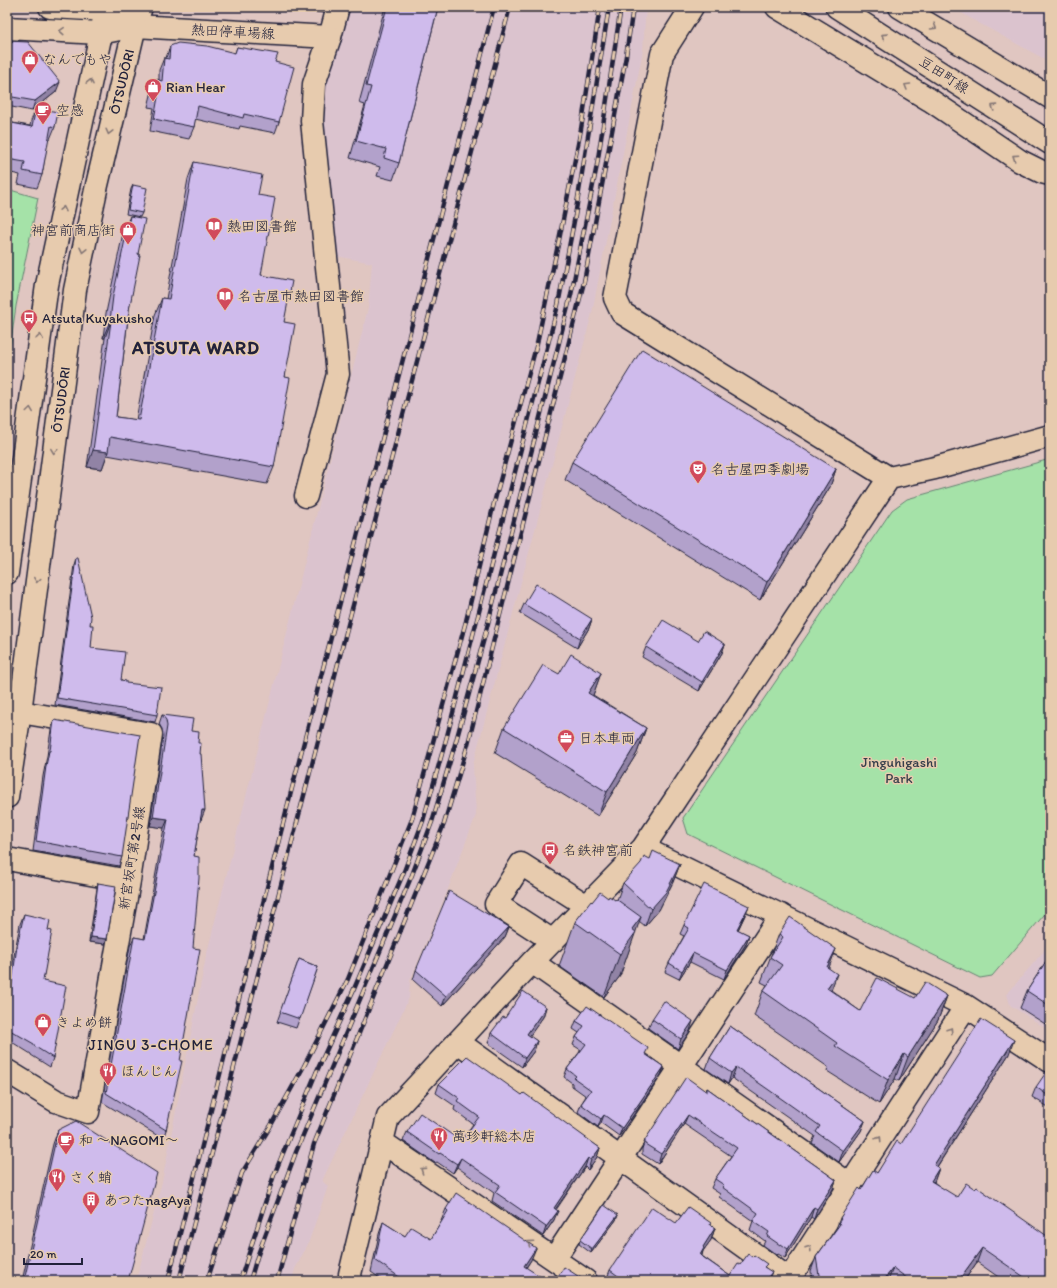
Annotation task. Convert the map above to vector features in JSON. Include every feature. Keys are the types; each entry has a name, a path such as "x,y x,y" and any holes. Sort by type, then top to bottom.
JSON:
{"street":[{"name":"熱田停車場線","path":"50,7 106,8 138,17 330,37"},
{"path":"306,496 338,374 312,121 314,84 330,37 338,7"},
{"path":"692,7 662,54 615,298 622,312 889,478"},
{"path":"777,7 930,100 1020,161 1042,172 1050,174"},
{"name":"豆田町線","path":"837,7 1050,143"},
{"path":"900,7 1050,97"},
{"name":"ŌTSUDŌRI","path":"7,573 47,285 106,8"},
{"name":"熱田停車場線","path":"7,28 100,33 138,17"},
{"name":"ŌTSUDŌRI","path":"7,797 20,712 75,290 97,185 138,17"},
{"path":"351,1281 350,1274 388,1117 532,962 643,848 889,478 935,468 1050,436"},
{"name":"新宮坂町第2号線","path":"7,1071 56,1101 88,1112 129,881 151,734 20,712"},
{"path":"643,848 966,1006 1050,1061"},
{"path":"7,859 129,881"},
{"path":"553,941 496,904 521,864 587,906"},
{"path":"554,1259 782,915"},
{"path":"532,962 850,1184"},
{"path":"458,1042 790,1280 850,1184 966,1006"},
{"path":"382,1142 586,1281"}],"shaded area":[{"path":"346,7 646,7 643,50 592,313 473,765 476,815 446,894 410,981 409,998 322,1181 328,1186 308,1244 295,1269 292,1281 136,1281 162,1182 206,957 368,308 372,263 336,256 321,105"},
{"path":"952,7 1050,7 1050,62 975,21"},
{"path":"1050,944 1050,1031 1010,1005 1007,994"}],"green space":[{"path":"7,189 38,198 16,306 7,370"},
{"name":"Jinguhigashi Park","path":"1050,459 1050,908 992,976 980,978 688,834 683,818 892,510 907,499"}],"building":[{"path":"387,7 438,7 399,163 384,158 386,149 356,141 371,87 366,86"},
{"path":"7,41 28,42 60,82 35,101 7,96"},
{"path":"178,43 207,46 235,53 237,47 278,54 275,62 294,67 279,122 244,114 243,118 198,106 194,127 154,119 158,97 152,95 156,79 162,81 164,58 169,59 170,46"},
{"path":"36,108 58,112 55,127 51,126 42,175 23,171 25,162 7,159 7,122 32,127"},
{"path":"194,162 262,175 258,195 275,198 261,275 292,281 284,322 295,324 285,377 290,378 274,467 110,437 108,452 93,450 111,321 113,296 130,216 145,219 138,254 140,255 129,310 116,417 139,420 162,298 169,299"},
{"path":"133,185 147,188 142,213 128,210"},
{"name":"名古屋四季劇場","path":"642,349 836,469 767,582 572,462"},
{"path":"76,558 78,558 91,617 90,625 93,625 91,648 125,652 121,680 126,681 126,683 161,687 157,715 57,698"},
{"path":"536,584 592,619 580,638 524,604"},
{"path":"663,620 698,641 704,631 725,644 702,682 646,647"},
{"path":"571,654 601,673 588,693 646,728 607,792 504,728 543,665 559,674"},
{"path":"162,715 193,719 191,731 199,732 198,743 201,743 200,754 205,810 202,810 194,856 199,857 199,878 193,948 200,949 180,1061 182,1061 166,1130 106,1093 134,937 145,939 168,819 153,817 167,726 166,720"},
{"path":"54,720 140,735 122,857 36,841"},
{"path":"653,851 680,864 666,892 651,909 623,883 641,863 644,856 650,859"},
{"path":"98,883 116,886 107,939 91,937"},
{"path":"704,884 749,906 737,929 749,935 727,970 693,953 682,971 669,963 689,928 684,925"},
{"path":"449,891 509,927 446,996 416,970"},
{"path":"600,892 608,898 609,896 615,900 616,899 641,917 632,929 636,932 620,954 575,922"},
{"path":"24,914 50,920 48,930 52,931 43,981 66,986 53,1058 34,1046 34,1044 8,1029 7,1018 17,946"},
{"path":"790,917 836,949 827,967 837,974 827,988 860,1011 877,978 915,998 925,982 947,996 908,1057 904,1054 888,1080 835,1046 837,1043 763,991 782,965 770,957 783,937 779,934"},
{"path":"1050,955 1050,1006 1027,991"},
{"path":"299,959 318,967 300,1019 280,1012"},
{"path":"523,991 546,1007 527,1034 537,1041 525,1058 491,1033 503,1017 505,1018"},
{"path":"664,1001 693,1021 681,1039 652,1019"},
{"path":"587,1006 648,1048 645,1054 664,1067 622,1128 604,1115 601,1119 581,1104 591,1090 574,1078 576,1076 567,1069 586,1044 576,1037 584,1026 576,1021"},
{"path":"981,1019 1014,1040 934,1165 939,1168 931,1181 957,1197 966,1183 975,1189 977,1187 1050,1238 1050,1281 1030,1281 982,1248 958,1281 911,1281 893,1268 883,1281 842,1281 835,1276 832,1281 820,1281 816,1257 840,1224 838,1223 841,1219 840,1218 859,1188 861,1190 873,1170 877,1173 897,1141 901,1144"},
{"path":"730,1026 865,1121 843,1151 816,1132 820,1126 779,1097 736,1067 731,1073 710,1058"},
{"path":"467,1056 522,1095 524,1093 600,1148 591,1160 588,1158 554,1208 558,1211 546,1227 495,1192 500,1185 461,1158 457,1164 440,1153 439,1154 407,1132 420,1113 461,1141 479,1117 457,1101 459,1098 439,1084"},
{"path":"1047,1071 1050,1073 1050,1097 1036,1087"},
{"path":"686,1077 707,1092 707,1088 836,1180 817,1209 814,1207 788,1249 767,1236 769,1232 753,1221 758,1213 722,1187 724,1185 715,1179 737,1148 688,1115 661,1154 645,1144 645,1140"},
{"name":"あつたnagAya","path":"76,1121 157,1173 128,1281 24,1281 58,1130"},
{"path":"456,1193 536,1248 524,1266 547,1281 410,1281 407,1279 405,1281 375,1260 383,1222 405,1236 411,1227 431,1239 448,1211 446,1209"},
{"path":"604,1205 618,1215 592,1249 580,1240"},
{"path":"652,1207 676,1223 688,1207 711,1223 710,1225 715,1228 703,1247 704,1248 700,1255 730,1276 738,1264 740,1265 748,1254 752,1257 754,1255 767,1264 764,1267 772,1272 765,1281 625,1281 610,1270"},
{"path":"564,1267 581,1278 579,1281 555,1281"}],"railway":[{"path":"168,1281 290,796 494,7"},
{"path":"179,1281 352,609 510,7"},
{"path":"207,1281 242,1173 304,1066 348,979 412,819 466,621 494,503 537,343 581,129 600,7"},
{"path":"240,1281 274,1175 316,1073 403,874 423,821 447,736 558,305 575,216 609,7"},
{"path":"250,1281 257,1257 296,1152 412,875 432,822 456,741 485,635 571,295 597,165 621,7"},
{"path":"277,1281 314,1144 444,824 468,744 584,282 626,56 633,7"}],"place":[{"name":"なんでもや","path":"30,74"},
{"name":"Rian Hear","path":"153,102"},
{"name":"空感","path":"43,125"},
{"name":"熱田図書館","path":"214,241"},
{"name":"神宮前商店街","path":"128,245"},
{"name":"名古屋市熱田図書館","path":"225,311"},
{"name":"Atsuta Kuyakusho","path":"29,333"},
{"name":"名古屋四季劇場","path":"698,484"},
{"name":"日本車両","path":"566,753"},
{"name":"名鉄神宮前","path":"550,865"},
{"name":"きよめ餅","path":"43,1037"},
{"name":"ほんじん","path":"108,1086"},
{"name":"萬珍軒総本店","path":"439,1151"},
{"name":"和 ～NAGOMI～","path":"66,1155"},
{"name":"さく蛸","path":"57,1192"},
{"name":"あつたnagAya","path":"91,1215"}],"district":[{"name":"ATSUTA WARD","path":"196,348"},
{"name":"JINGU 3-CHOME","path":"151,1045"}]}
